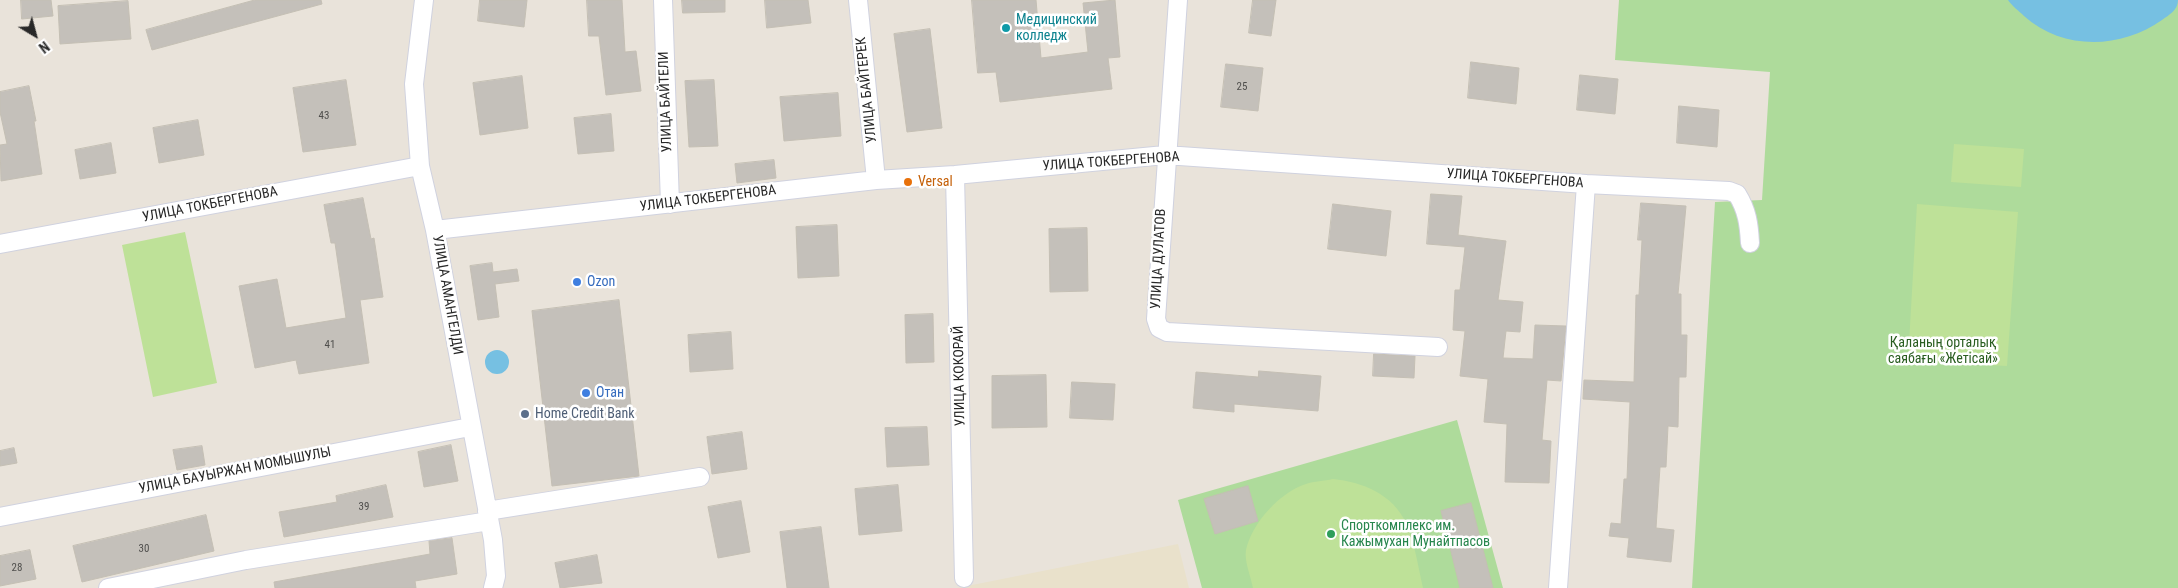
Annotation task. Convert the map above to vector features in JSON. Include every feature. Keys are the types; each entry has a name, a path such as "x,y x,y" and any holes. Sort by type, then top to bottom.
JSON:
{"street":[{"name":"УЛИЦА АМАНГЕЛДИ","path":"424,0 414,84 420,166 435,230 488,516 496,576 493,588"},
{"name":"УЛИЦА БАЙТЕЛИ","path":"663,0 670,204"},
{"name":"УЛИЦА БАЙТЕРЕК","path":"858,0 876,180"},
{"name":"УЛИЦА ДУЛАТОВ","path":"1178,0 1156,319 1159,328 1167,332 1438,347"},
{"name":"УЛИЦА ТОКБЕРГЕНОВА","path":"435,230 876,180 955,175 1166,155 1586,184 1729,191 1738,194 1749,218 1750,243"},
{"name":"УЛИЦА ТОКБЕРГЕНОВА","path":"0,244 420,166"},
{"name":"УЛИЦА КОКОРАЙ","path":"955,175 964,578"},
{"path":"1558,588 1586,184"},
{"name":"УЛИЦА БАУЫРЖАН МОМЫШУЛЫ","path":"0,517 470,426"},
{"path":"108,588 246,560 700,477"}],"shaded area":[{"path":"1178,544 1189,588 957,588"}],"green space":[{"name":"Қаланың орталық саябағы «Жетісай»","path":"1619,0 2178,0 2178,588 1692,588 1715,202 1762,200 1770,72 1615,60"},
{"path":"1954,144 2024,149 2021,187 1951,182"},
{"path":"1917,204 2018,212 2007,366 1908,361"},
{"path":"185,232 217,383 153,397 122,245"},
{"path":"1457,420 1503,588 1202,588 1178,500"},
{"name":"Спорткомплекс им. Кажымухан Мунайтпасов","path":"1333,479 1355,483 1375,491 1393,504 1406,523 1412,539 1423,588 1253,588 1247,564 1246,550 1254,529 1261,519 1277,501 1296,488 1309,483"}],"water":[{"path":"2008,0 2178,0 2178,4 2173,12 2146,30 2129,37 2111,41 2092,42 2056,35 2039,27 2024,16"},
{"path":"497,350 505,354 509,362 505,370 497,374 489,370 485,362 489,354"}],"building":[{"path":"21,0 51,0 53,16 22,19"},
{"path":"255,0 321,0 322,4 152,50 146,30"},
{"path":"480,0 527,0 524,27 478,21"},
{"path":"587,0 622,0 625,52 636,51 641,91 606,95 599,36 589,36"},
{"path":"682,0 725,0 725,12 683,13"},
{"path":"765,0 808,0 811,23 767,28"},
{"name":"Медицинский колледж","path":"972,0 1036,0 1041,58 1088,52 1083,3 1115,0 1120,57 1108,58 1112,89 1000,102 996,72 978,73"},
{"path":"1253,0 1276,0 1271,36 1249,33"},
{"path":"128,1 131,39 60,44 58,6"},
{"path":"930,29 942,128 907,132 894,34"},
{"path":"1471,62 1519,68 1516,104 1468,98"},
{"path":"1226,64 1263,68 1258,111 1221,107"},
{"path":"1580,75 1618,79 1615,114 1577,110"},
{"path":"522,76 528,128 480,135 473,83"},
{"path":"346,80 356,145 303,152 293,88"},
{"path":"714,80 718,146 689,147 685,81"},
{"path":"29,86 36,121 34,121 42,174 1,181 0,145 7,144 0,112 0,92"},
{"path":"838,93 841,136 784,141 780,97"},
{"path":"1679,106 1719,110 1717,147 1677,143"},
{"path":"611,114 614,151 578,154 574,118"},
{"path":"198,120 204,155 159,163 153,128"},
{"path":"111,143 116,173 80,179 75,150"},
{"path":"774,160 776,178 737,183 735,164"},
{"path":"1431,194 1462,196 1458,235 1506,241 1498,300 1523,302 1520,332 1506,331 1503,358 1533,359 1535,325 1566,326 1561,381 1547,380 1542,440 1551,441 1549,483 1505,482 1507,424 1484,422 1488,379 1460,376 1465,331 1453,330 1455,290 1460,290 1465,247 1427,244"},
{"path":"363,198 371,239 374,238 383,297 360,300 369,363 299,374 296,360 255,368 239,286 277,279 286,328 346,318 335,243 331,243 324,205"},
{"path":"1641,203 1686,206 1678,294 1681,294 1681,335 1687,335 1686,377 1679,377 1678,427 1668,426 1666,467 1660,467 1656,528 1674,530 1671,562 1627,557 1629,538 1609,536 1611,523 1621,524 1624,479 1627,479 1630,402 1583,399 1584,380 1634,382 1636,295 1639,295 1642,240 1638,240"},
{"path":"1333,204 1391,211 1386,256 1328,249"},
{"path":"837,225 839,276 798,278 796,227"},
{"path":"1087,228 1088,291 1050,292 1049,229"},
{"path":"492,263 493,272 517,269 519,281 495,284 499,317 478,320 470,266"},
{"name":"Отан","path":"619,300 639,476 552,486 532,311"},
{"path":"933,314 934,362 906,363 905,315"},
{"path":"731,332 733,369 690,372 688,335"},
{"path":"1374,354 1415,356 1414,378 1373,376"},
{"path":"1259,371 1321,376 1318,411 1234,404 1234,412 1193,408 1196,372 1258,377"},
{"path":"1046,375 1047,427 992,428 992,376"},
{"path":"1072,382 1115,384 1113,420 1070,418"},
{"path":"927,427 929,465 887,467 885,428"},
{"path":"742,432 747,469 712,474 707,437"},
{"path":"451,445 458,481 424,487 418,452"},
{"path":"202,446 205,465 177,470 173,450"},
{"path":"14,448 17,463 0,466 0,451"},
{"path":"386,485 393,517 284,537 279,512 337,502 336,496"},
{"path":"898,485 902,531 859,535 855,489"},
{"path":"1248,486 1258,521 1215,534 1204,499"},
{"path":"741,501 750,552 718,558 708,507"},
{"path":"1471,503 1493,588 1460,588 1441,511"},
{"path":"206,515 214,551 82,582 73,546"},
{"path":"821,527 829,588 787,588 780,532"},
{"path":"452,538 457,574 415,581 416,588 275,588 274,582 430,554 429,541"},
{"path":"30,550 36,579 0,586 0,556"},
{"path":"597,555 602,583 560,588 555,563"}],"place":[{"name":"Медицинский колледж","path":"1006,28"},
{"name":"Versal","path":"908,182"},
{"name":"Ozon","path":"577,282"},
{"name":"Отан","path":"586,393"},
{"name":"Home Credit Bank","path":"525,414"},
{"name":"Спорткомплекс им. Кажымухан Мунайтпасов","path":"1331,534"}]}
